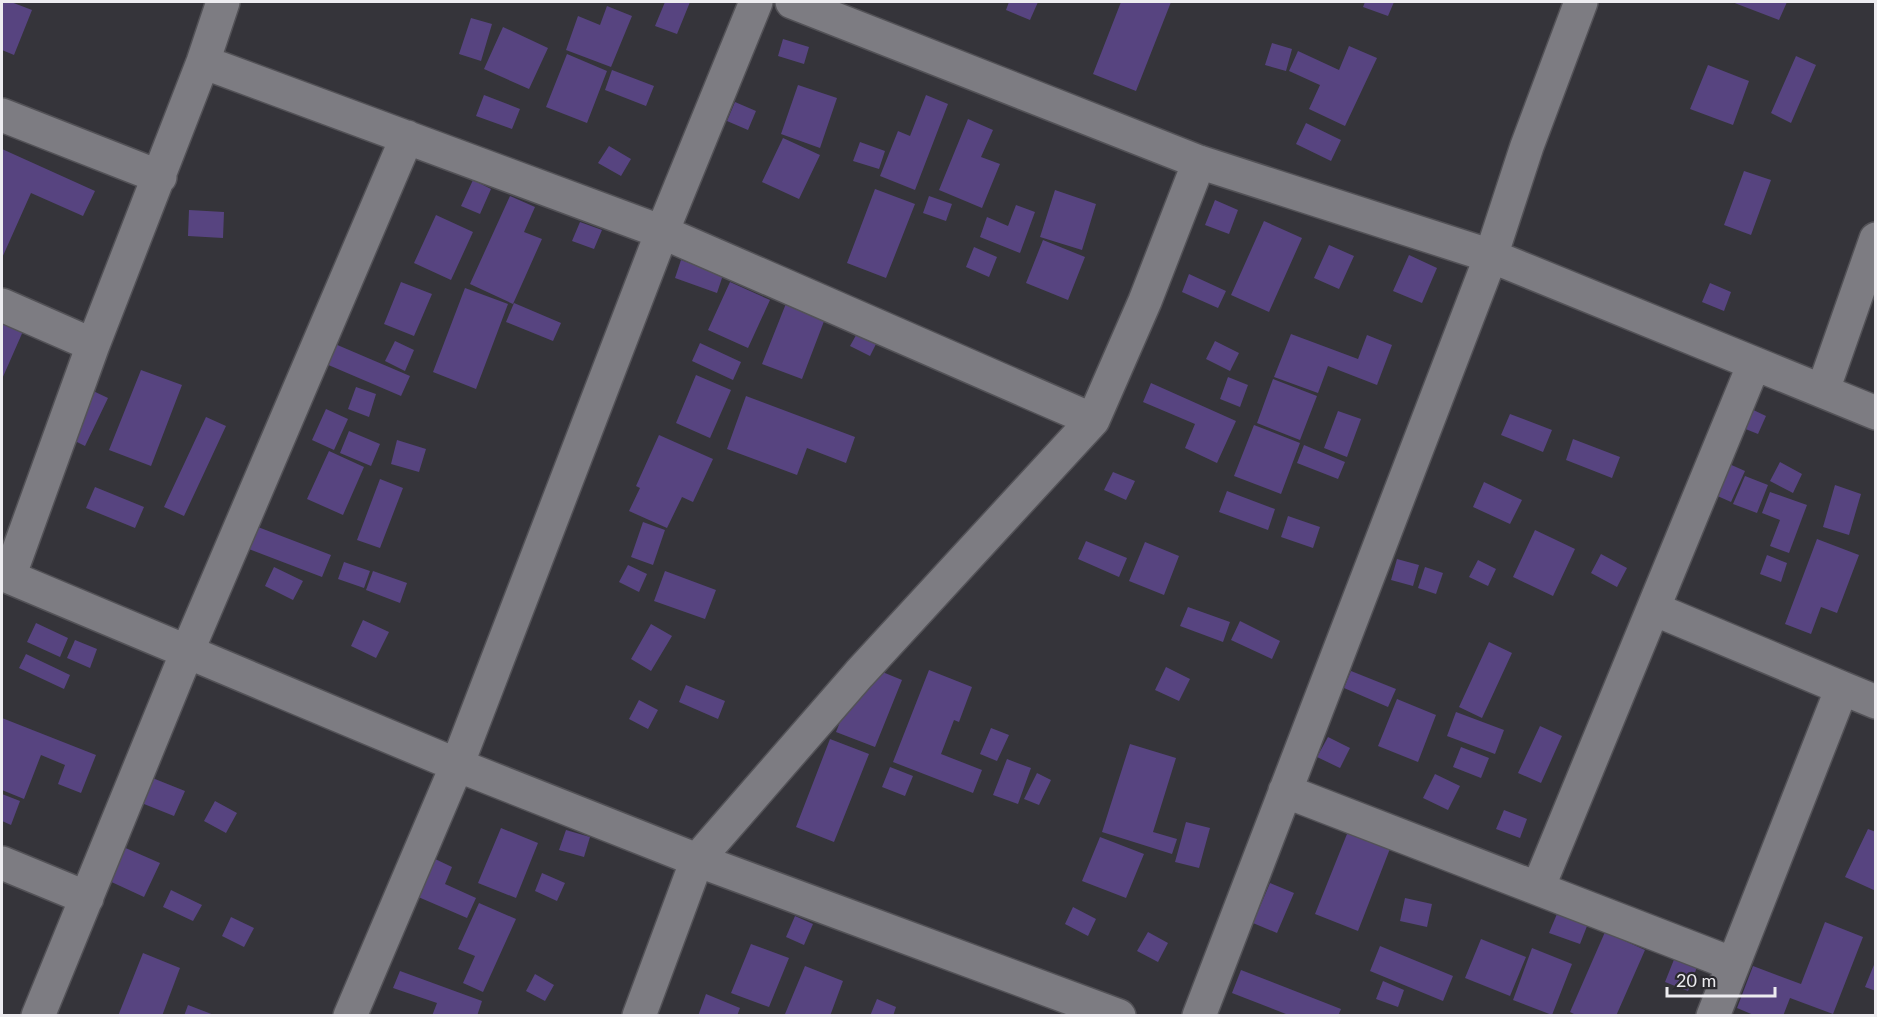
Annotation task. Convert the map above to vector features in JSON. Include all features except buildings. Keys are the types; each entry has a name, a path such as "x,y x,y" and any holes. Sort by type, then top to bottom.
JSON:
{"street":[{"path":"223,2 160,177 5,575 457,765 697,860 1119,1016"},
{"path":"350,1016 457,765 662,232 756,2"},
{"path":"792,2 1199,162 1491,256 1875,413"},
{"path":"1199,1016 1491,256 1527,146 1581,2"},
{"path":"203,62 662,232 1093,420"},
{"path":"2,115 160,177"},
{"path":"38,1016 187,652 408,137"},
{"path":"639,1016 697,860 859,674 1093,420 1145,301 1199,162"},
{"path":"1823,390 1875,239"},
{"path":"2,305 93,345"},
{"path":"1538,888 1754,364"},
{"path":"1654,609 1875,702"},
{"path":"1713,1016 1842,688"},
{"path":"1285,791 1733,964"},
{"path":"2,863 87,897"}]}
